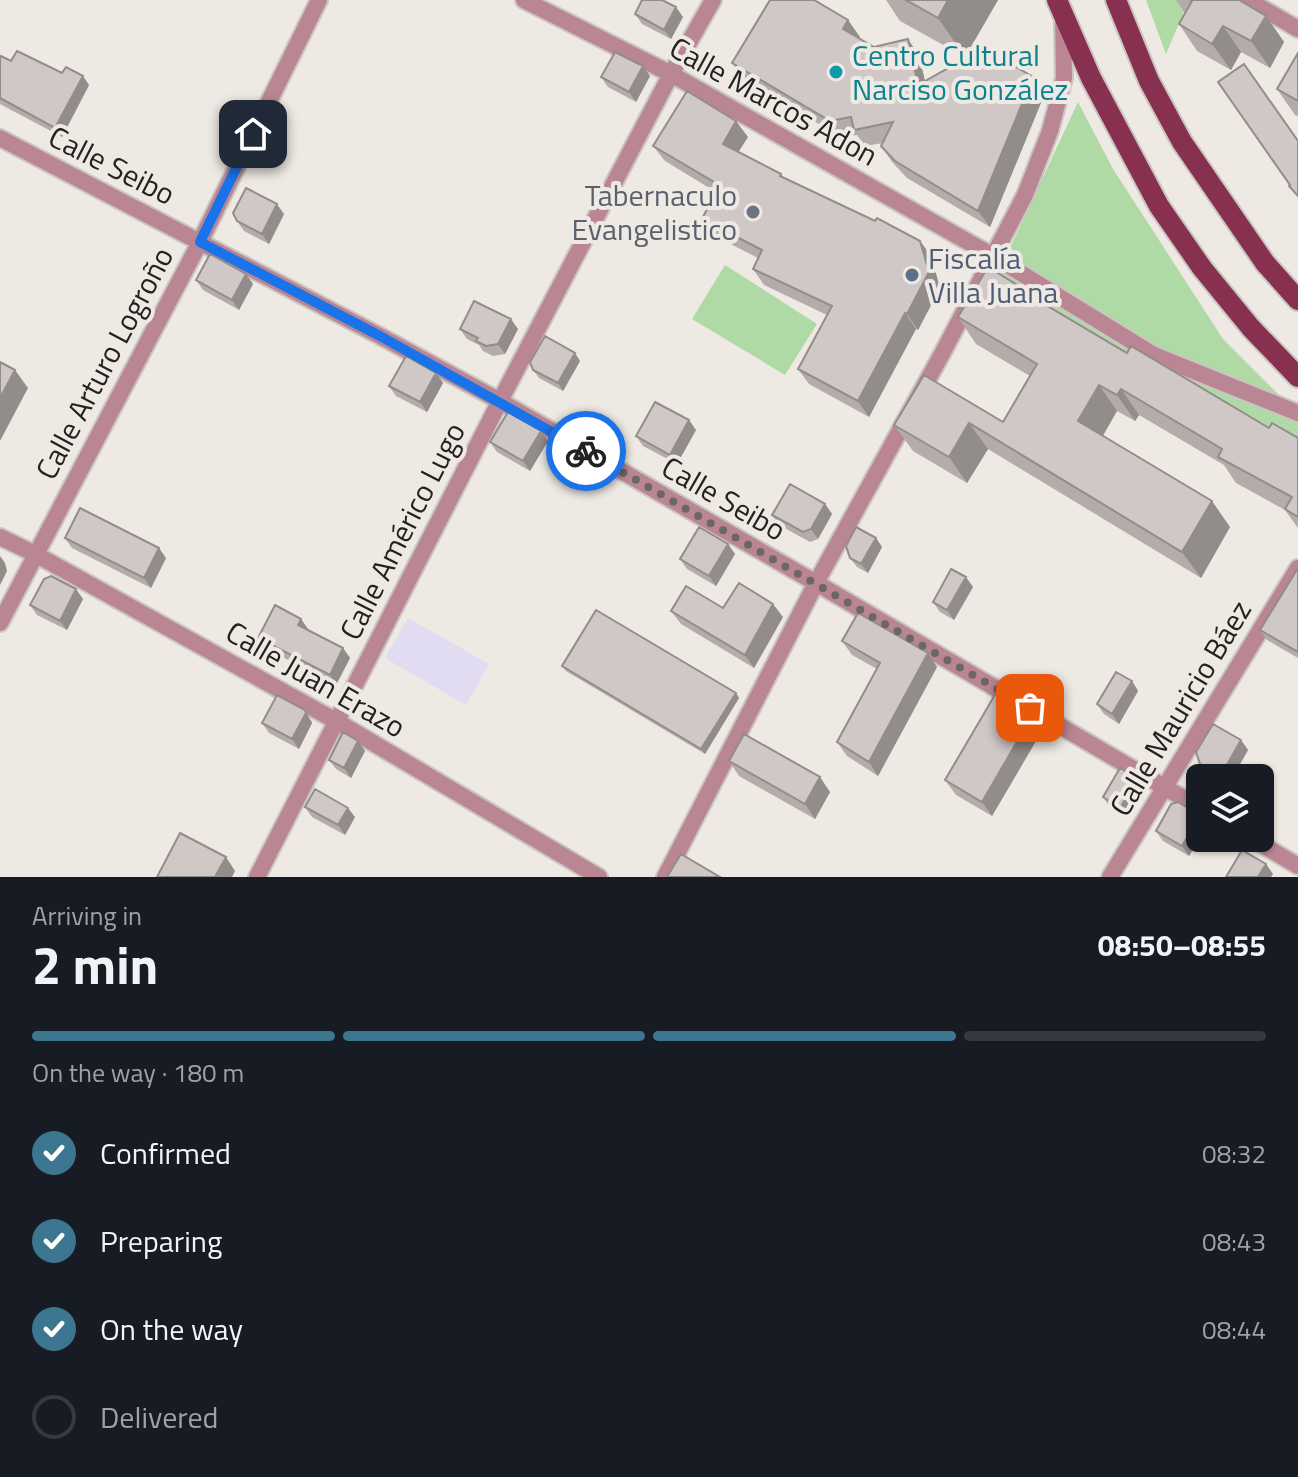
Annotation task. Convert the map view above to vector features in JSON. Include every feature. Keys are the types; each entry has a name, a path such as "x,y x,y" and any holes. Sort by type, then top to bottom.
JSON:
{"main road":[{"path":"1116,0 1149,81 1182,142 1265,263 1298,300"},
{"path":"1060,7 1091,78 1159,206 1202,268 1251,328 1298,377"}],"street":[{"name":"Calle Arturo Logroño","path":"0,623 200,242 319,0"},
{"name":"Calle Marcos Adon","path":"524,0 671,74 993,256 1154,355 1298,413"},
{"name":"Calle Américo Lugo","path":"257,877 500,401 713,0"},
{"path":"1248,0 1275,7 1298,29"},
{"path":"665,877 816,583 1025,195 1050,131 1064,78 1060,7"},
{"name":"Calle Seibo","path":"0,138 500,401 1186,799"},
{"name":"Calle Juan Erazo","path":"0,537 336,721 599,877"},
{"name":"Calle Mauricio Báez","path":"1110,877 1298,568"},
{"path":"1274,852 1298,866"}],"shaded area":[{"path":"408,618 489,664 466,705 385,658"}],"green space":[{"path":"1146,0 1189,0 1166,54"},
{"path":"1078,102 1113,169 1223,339 1298,414 1298,451 996,278"},
{"path":"725,265 817,324 785,375 692,319"}],"building":[{"path":"642,0 662,0 676,7 664,30 635,14"},
{"path":"770,0 814,0 848,20 843,29 874,47 908,39 918,85 984,48 1033,77 978,211 895,161 881,146 893,122 854,130 851,117 830,121 732,63"},
{"path":"906,0 948,0 938,18"},
{"path":"1190,0 1239,0 1266,16 1251,41 1223,26 1212,44 1179,24"},
{"path":"17,51 62,73 66,67 83,76 55,128 0,98 0,57 11,61"},
{"path":"615,52 643,66 629,92 601,77"},
{"path":"1298,53 1298,101 1277,89"},
{"path":"1244,64 1298,141 1298,196 1218,82"},
{"path":"687,91 736,121 723,144 780,176 875,221 877,218 920,241 929,272 858,401 798,369 832,306 753,269 762,250 702,219 719,185 653,146"},
{"path":"246,188 277,204 262,234 237,221 233,213"},
{"path":"210,254 246,274 232,300 196,280"},
{"path":"988,267 1127,353 1131,346 1269,428 1272,423 1298,438 1298,517 1285,509 1292,497 1218,457 1222,449 1121,389 1117,395 1099,385 1078,421 1212,501 1182,552 969,423 949,457 894,425 924,375 1003,422 1037,364 958,317"},
{"path":"474,301 511,319 498,344 486,346 460,329"},
{"path":"545,336 575,353 558,383 533,370 530,362"},
{"path":"406,356 436,373 420,402 389,386"},
{"path":"0,362 15,370 0,398"},
{"path":"655,402 689,420 670,455 636,436"},
{"path":"508,412 541,431 523,461 490,442"},
{"path":"790,484 825,504 811,529 803,532 772,515"},
{"path":"80,508 159,548 144,578 65,538"},
{"path":"699,527 728,544 709,576 680,559"},
{"path":"856,527 876,538 861,564 850,558 846,546"},
{"path":"1298,568 1298,652 1260,630"},
{"path":"951,569 966,577 947,610 933,602"},
{"path":"51,576 76,589 60,621 30,605 44,579"},
{"path":"739,583 773,604 745,655 671,611 686,586 723,608"},
{"path":"275,605 301,619 298,625 343,648 330,675 258,638"},
{"path":"596,610 736,693 701,749 562,666"},
{"path":"858,613 928,653 869,762 837,742 880,663 842,641"},
{"path":"1116,672 1132,681 1112,714 1097,704"},
{"path":"996,693 1033,714 982,802 945,780"},
{"path":"277,695 305,710 292,739 262,723"},
{"path":"1213,724 1241,740 1227,764 1200,764 1196,752"},
{"path":"343,732 358,741 344,768 329,760"},
{"path":"744,734 820,777 805,804 729,761"},
{"path":"1120,768 1135,777 1136,781 1120,808 1103,797"},
{"path":"315,789 348,808 338,825 305,807"},
{"path":"1178,802 1186,807 1186,839 1182,846 1156,831 1171,804"},
{"path":"180,833 226,857 215,877 157,877"},
{"path":"1241,852 1266,864 1258,877 1226,877"},
{"path":"681,854 720,877 667,877"}],"way so far":[{"path":"586,451 1030,708"}],"place":[{"name":"Centro Cultural Narciso González","path":"836,72"},
{"name":"Tabernaculo Evangelistico","path":"753,212"},
{"name":"Fiscalía Villa Juana","path":"912,275"}],"route":[{"path":"253,134 200,242 380,336 586,451"}]}
